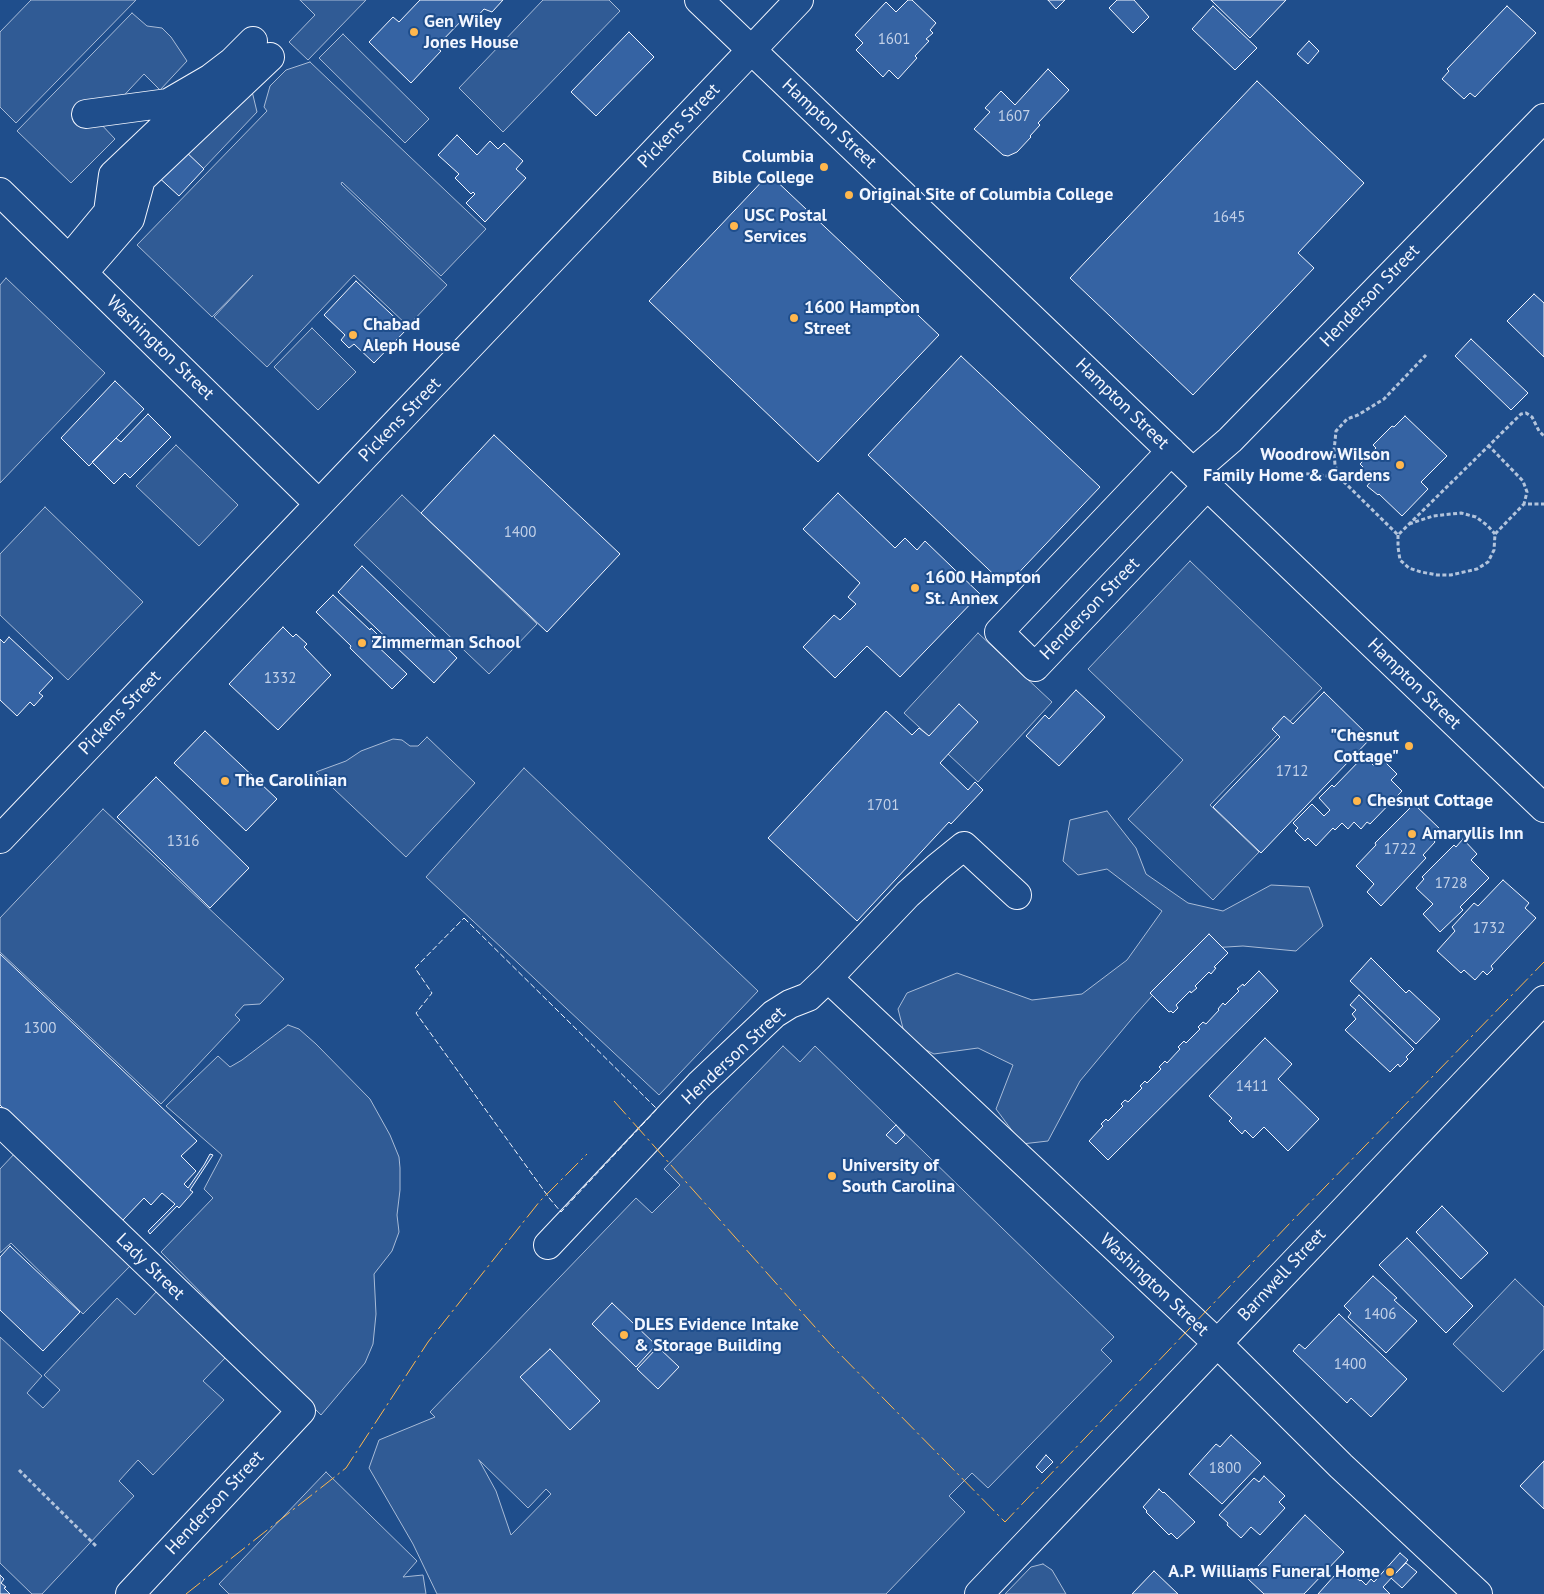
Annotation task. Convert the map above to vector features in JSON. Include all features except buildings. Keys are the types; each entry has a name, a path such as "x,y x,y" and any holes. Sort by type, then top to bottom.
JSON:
{"street":[{"name":"Hampton Street","path":"699,0 1544,808"},
{"name":"Pickens Street","path":"0,839 799,0"},
{"path":"262,49 125,182 119,214 73,263 98,206 101,172 168,103 211,78 232,62 262,49"},
{"path":"73,263 108,212 112,176 232,62"},
{"path":"86,114 168,103"},
{"name":"Henderson Street","path":"1171,451 999,632 1035,666 1200,479 1230,440 1544,118"},
{"name":"Washington Street","path":"0,192 319,504"},
{"name":"Henderson Street","path":"548,1245 699,1086 752,1034 774,1014 790,1004 808,997 908,894 964,846 1017,895"},
{"name":"Washington Street","path":"828,978 1217,1343 1341,1466 1478,1594"},
{"name":"Barnwell Street","path":"979,1594 1544,1000"},
{"name":"Lady Street","path":"0,1122 301,1411"},
{"name":"Henderson Street","path":"130,1594 301,1411"}],"path":[{"path":"1398,534 1339,477 1335,465 1334,451 1336,432 1347,419 1358,415 1384,399 1426,355"},
{"path":"1408,524 1433,516 1461,513 1476,517 1488,526 1494,534 1494,550 1488,562 1476,569 1452,575 1437,576 1409,568 1400,560 1398,534 1408,524 1488,445 1521,414 1526,413 1532,417 1539,431 1544,436"},
{"path":"1488,445 1523,480 1527,492 1524,504 1494,534"},
{"path":"1269,480 1284,473 1339,477"},
{"path":"1524,504 1544,504"},
{"path":"20,1470 96,1546"}],"shaded area":[{"path":"31,0 136,0 16,123 0,107 0,32"},
{"path":"300,0 366,0 308,60 289,42 315,15"},
{"path":"543,0 609,0 620,11 503,132 459,88"},
{"path":"132,13 147,26 162,28 171,37 187,61 160,90 144,74 99,122 115,139 71,183 17,131"},
{"path":"343,34 429,119 405,143 319,58"},
{"path":"310,62 486,229 441,276 342,182 341,184 447,285 408,326 354,275 267,367 214,317 253,275 212,317 137,245 267,111 264,107 270,86 286,70"},
{"path":"251,87 257,112 203,169 188,154"},
{"path":"6,278 105,373 0,483 0,285"},
{"path":"312,328 356,372 318,410 274,367"},
{"path":"176,445 238,505 199,546 136,486"},
{"path":"402,495 537,624 489,674 354,545"},
{"path":"45,507 143,602 68,680 0,615 0,554"},
{"path":"1190,561 1322,688 1210,805 1259,852 1213,900 1128,819 1183,760 1088,669"},
{"path":"978,633 1052,702 978,782 904,713"},
{"path":"427,737 475,783 406,857 316,772 346,761 361,751 393,739 402,740 410,746 418,746"},
{"path":"524,768 758,991 659,1095 426,877"},
{"path":"103,809 284,979 260,1004 244,1005 235,1015 240,1020 161,1104 0,952 0,918"},
{"path":"1107,811 1136,848 1146,874 1188,903 1223,911 1271,885 1309,887 1323,926 1296,951 1243,946 1194,949 1135,1015 1080,1081 1048,1141 1022,1144 996,1109 1013,1065 978,1048 934,1054 906,1040 898,1009 907,993 957,973 1032,1000 1082,994 1127,960 1162,911 1107,869 1078,875 1063,861 1070,820"},
{"path":"288,1025 299,1029 316,1044 370,1099 390,1135 399,1157 400,1168 397,1215 399,1232 392,1251 374,1274 376,1314 373,1344 365,1363 321,1415 161,1252 213,1198 204,1189 222,1155 166,1106 218,1056 230,1067"},
{"path":"783,1046 800,1062 815,1046 1114,1337 1101,1350 1112,1361 988,1488 972,1473 949,1496 965,1512 886,1594 437,1594 413,1544 369,1468 379,1440 435,1417 430,1412 636,1198 652,1213 680,1185 664,1169","holes":["479,1460 528,1508 546,1489 551,1494 511,1535 496,1491"]},
{"path":"17,1151 133,1263 83,1314 11,1243 0,1253 0,1169"},
{"path":"1515,1279 1544,1307 1544,1349 1503,1392 1453,1344"},
{"path":"157,1291 226,1357 203,1381 224,1400 153,1475 138,1460 119,1481 134,1496 42,1594 32,1594 0,1563 0,1337 42,1376 27,1393 43,1408 60,1390 44,1375 117,1298 135,1315"},
{"path":"326,1472 417,1561 403,1577 423,1575 426,1594 229,1594 219,1584"},
{"path":"1043,1564 1052,1570 1066,1594 1005,1594 1031,1567"}],"fence":[{"path":"464,918 657,1109 561,1212 416,1013 432,993 415,968 464,918"}],"power":[{"path":"614,1101 831,1345 1005,1522 1291,1222 1544,962"},
{"path":"186,1594 346,1468 428,1342 540,1201 587,1154"}],"place":[{"name":"Gen Wiley Jones House","path":"414,32"},
{"name":"Columbia Bible College","path":"824,167"},
{"name":"Original Site of Columbia College","path":"849,195"},
{"name":"USC Postal Services","path":"734,226"},
{"name":"1600 Hampton Street","path":"794,318"},
{"name":"Chabad Aleph House","path":"353,335"},
{"name":"Woodrow Wilson Family Home & Gardens","path":"1400,465"},
{"name":"1600 Hampton St. Annex","path":"915,588"},
{"name":"Zimmerman School","path":"362,643"},
{"name":"\"Chesnut Cottage\"","path":"1409,746"},
{"name":"The Carolinian","path":"225,781"},
{"name":"Chesnut Cottage","path":"1357,801"},
{"name":"Amaryllis Inn","path":"1412,834"},
{"name":"University of South Carolina","path":"832,1176"},
{"name":"DLES Evidence Intake & Storage Building","path":"624,1335"},
{"name":"A.P. Williams Funeral Home","path":"1390,1572"}]}
